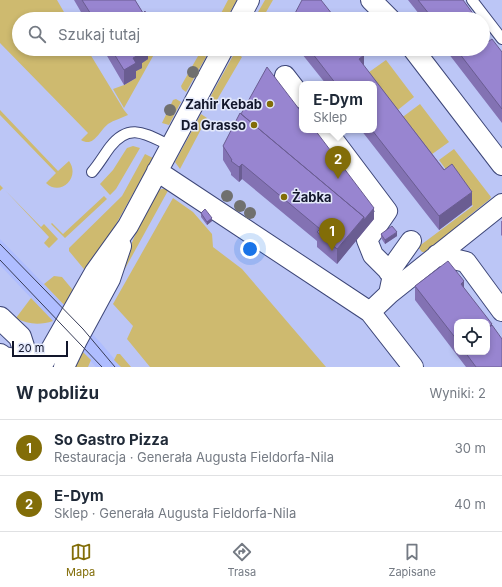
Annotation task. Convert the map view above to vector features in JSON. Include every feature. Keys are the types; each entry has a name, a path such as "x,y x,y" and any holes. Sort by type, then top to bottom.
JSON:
{"street":[{"path":"243,12 249,0"},
{"path":"371,0 384,12"},
{"path":"34,365 95,272 128,226 219,56"},
{"path":"418,56 502,165"},
{"path":"285,76 299,94"},
{"path":"328,133 386,211 367,240 373,255 393,275 389,294"},
{"path":"157,171 370,312 413,367"},
{"path":"370,312 389,294 451,250 502,204"},
{"path":"64,367 110,279 128,226"},
{"path":"389,272 411,241"},
{"path":"451,250 466,262 502,311"},
{"path":"0,318 20,337 34,365"},
{"path":"0,355 4,358 34,365"}],"lane":[{"path":"472,0 481,12"},
{"path":"490,24 502,40"},
{"path":"92,172 114,142 123,134 129,132 139,132 171,146"}],"shaded area":[{"path":"0,0 57,0 64,12 12,12 12,55 0,43"},
{"path":"228,0 237,0 230,12 222,12"},
{"path":"265,0 273,0 266,12 258,12"},
{"path":"13,56 91,56 128,115 108,124 93,140 86,142 81,140 88,133"},
{"path":"142,56 153,56 124,108 113,89 136,78 133,73"},
{"path":"198,56 206,56 186,92 181,86"},
{"path":"233,56 242,57 214,105 207,103"},
{"path":"386,60 414,97 394,113 377,88 377,81 371,81 365,75"},
{"path":"176,99 181,102 169,125 162,123 173,100"},
{"path":"420,104 449,142 428,157 400,119"},
{"path":"0,110 58,171 69,161 72,167 72,174 71,179 67,184 63,187 57,188 46,183 56,173 0,115"},
{"path":"201,114 207,118 180,169 175,162"},
{"path":"133,146 140,148 116,189 110,195 100,184 113,170 127,148"},
{"path":"454,149 491,197 464,220 464,222 425,252 422,252 418,247 473,206 439,160"},
{"path":"145,154 153,158 88,274 69,251 69,248 122,196"},
{"path":"170,187 110,296 138,228 158,190"},
{"path":"5,190 41,227 44,224 58,239 49,248 44,243 49,237"},
{"path":"104,196 107,199 65,238 51,224 52,223 63,234"},
{"path":"173,198 193,212 212,234 213,247 242,269 326,367 150,367 127,339 133,326 113,304"},
{"path":"0,239 100,342 121,367 96,367 0,265"},
{"path":"54,276 62,277 77,295 68,309 44,284"},
{"path":"31,298 53,321 34,324 16,318"},
{"path":"79,348 91,360 88,367 73,367"},
{"path":"117,354 120,354 131,367 121,367 114,360"}],"building":[{"path":"82,0 135,0 142,12 90,12"},
{"path":"302,0 321,0 330,12 296,12"},
{"path":"418,0 463,0 472,12 427,12"},
{"path":"492,39 502,52 502,109 461,56 490,56 490,40"},
{"path":"115,56 137,56 133,58 136,63 124,70"},
{"path":"314,56 363,56 359,59 376,81 334,81"},
{"path":"267,67 299,109 299,133 317,133 374,208 364,220 364,217 241,114"},
{"path":"377,83 444,170 452,164 472,192 439,216 374,133 377,133"},
{"path":"240,113 364,217 337,249 317,232 320,229 242,164 239,167 231,161 232,160 223,146"},
{"path":"205,209 212,218 207,222 201,213"},
{"path":"392,226 397,232 385,240 381,234"},
{"path":"448,261 464,281 461,284 488,319 454,319 454,336 415,286"},
{"path":"492,325 502,339 502,367 476,367 467,355 490,355 490,327"}],"tram line":[{"path":"0,244 83,329 115,367"},
{"path":"0,260 102,367"}],"place":[{"name":"Zahir Kebab","path":"270,104"},
{"name":"Da Grasso","path":"254,125"},
{"name":"E-Dym","path":"338,179"},
{"name":"Żabka","path":"284,197"},
{"name":"So Gastro Pizza","path":"332,251"}]}
